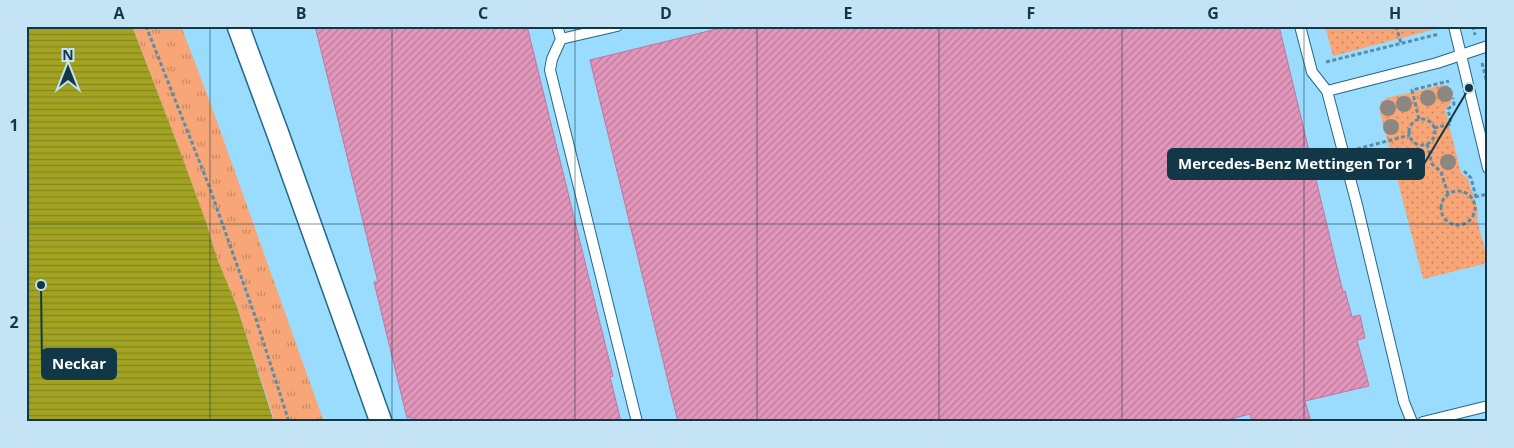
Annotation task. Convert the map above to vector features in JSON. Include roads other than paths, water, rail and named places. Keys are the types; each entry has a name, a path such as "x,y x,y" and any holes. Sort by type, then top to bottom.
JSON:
{"street":[{"path":"238,26 381,422"}],"lane":[{"path":"557,26 561,39 552,59 550,70 637,422"},
{"path":"561,39 617,26"},
{"path":"1300,26 1309,66 1315,77 1327,91 1344,153 1404,402 1412,422"},
{"path":"1454,26 1488,168"},
{"path":"1327,91 1437,63 1488,46"},
{"path":"1423,422 1488,406"}],"place":[{"name":"Mercedes-Benz Mettingen Tor 1","path":"1469,88"},
{"name":"Neckar","path":"41,285"}]}
